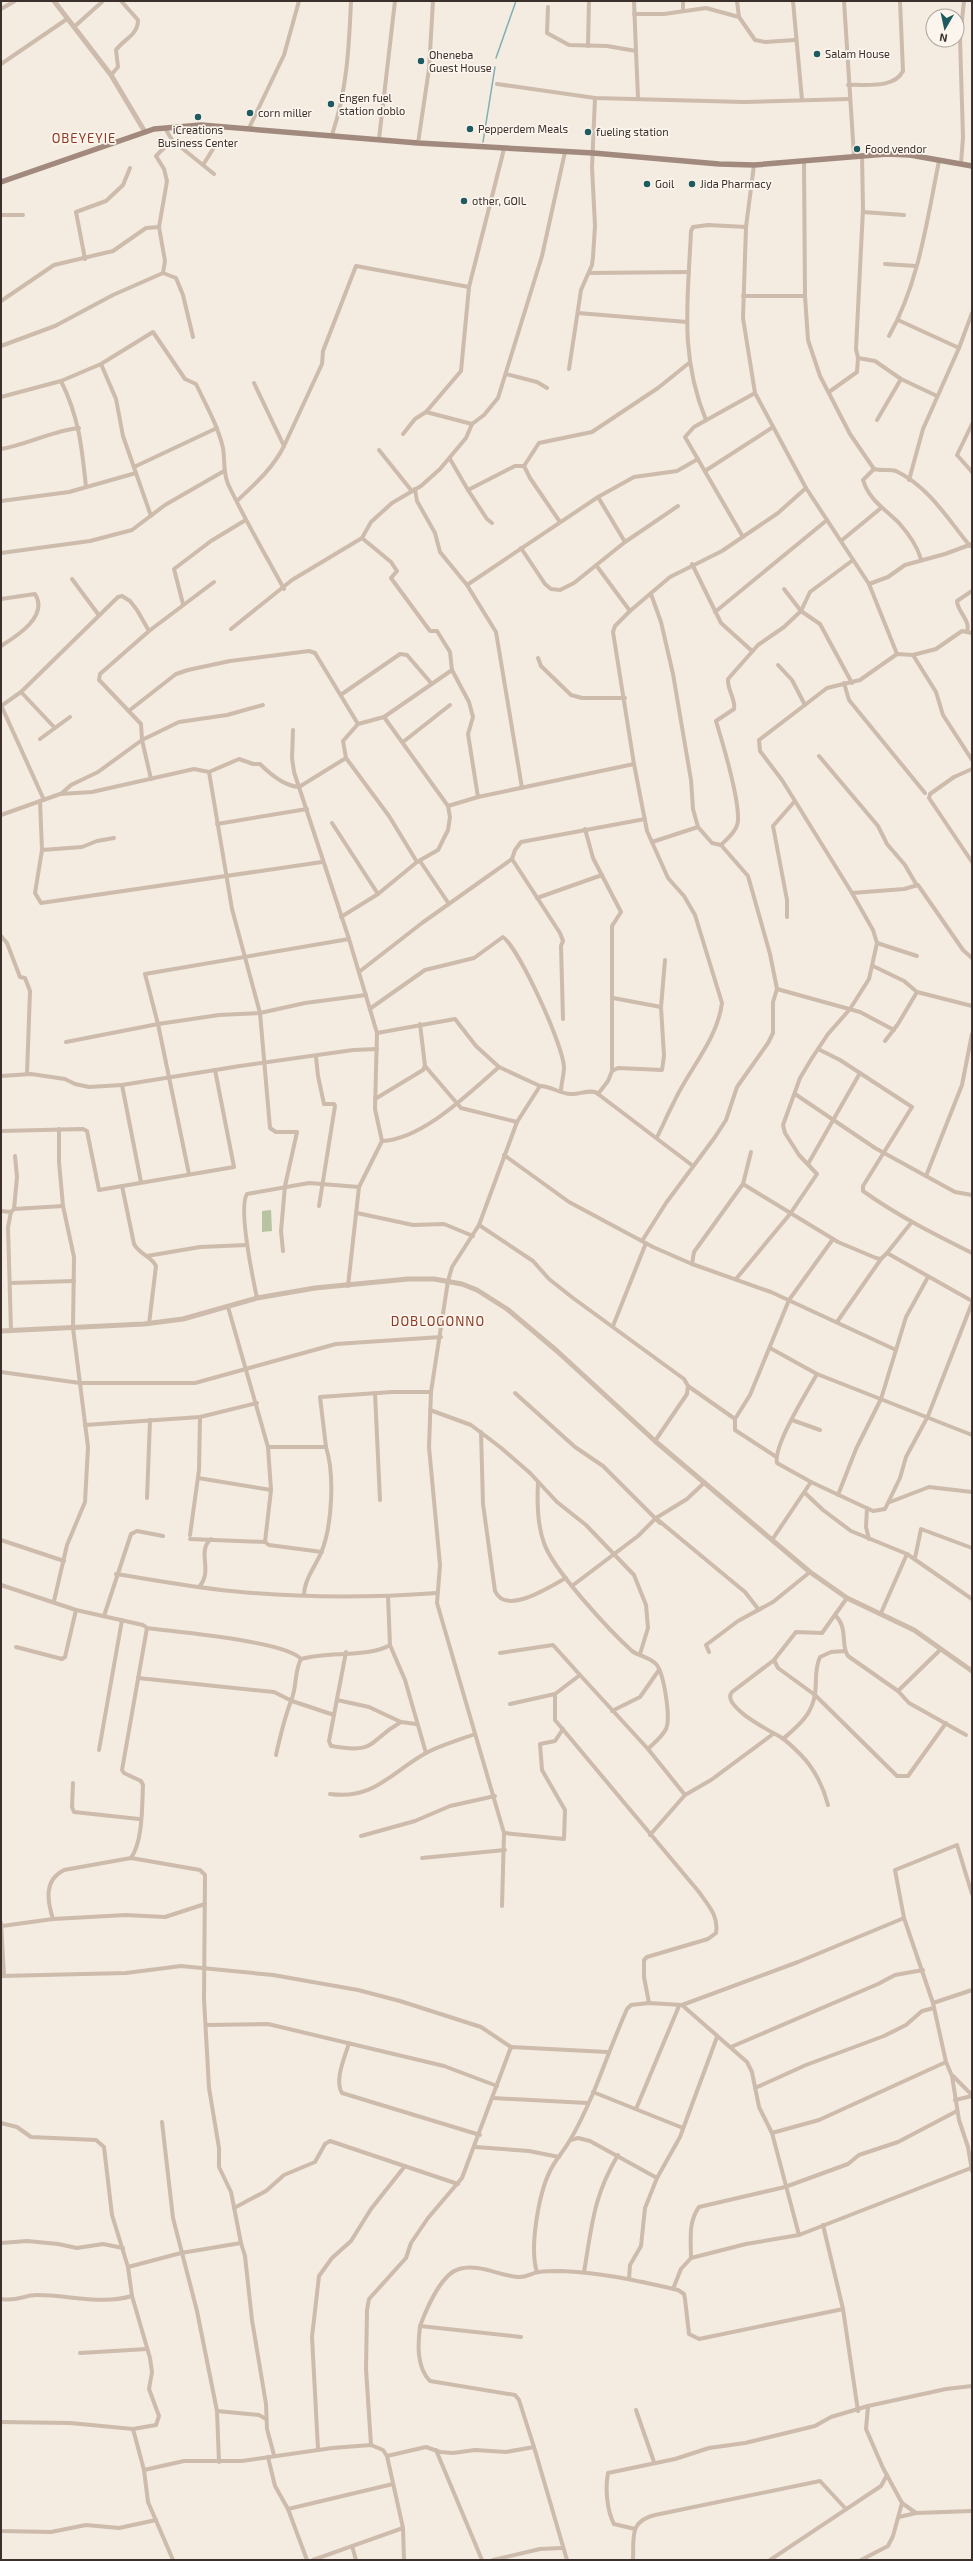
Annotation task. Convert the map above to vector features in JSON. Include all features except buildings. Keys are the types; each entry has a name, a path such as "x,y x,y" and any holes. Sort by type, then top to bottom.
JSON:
{"main road":[{"path":"1,182 112,145 145,132 165,128 201,125 418,143 593,153 754,165 804,162 862,155 910,155 972,166"}],"street":[{"path":"1,9 15,1"},
{"path":"54,1 111,76 145,132"},
{"path":"74,27 103,1"},
{"path":"111,76 118,67 116,50 136,30 138,25 138,20 121,1"},
{"path":"249,128 284,55 299,1"},
{"path":"332,135 345,92 348,66 350,1"},
{"path":"379,139 395,1"},
{"path":"418,143 429,69 433,1"},
{"path":"588,46 589,1"},
{"path":"634,1 638,98"},
{"path":"682,1 682,11"},
{"path":"737,1 739,17 755,40 765,42 795,40"},
{"path":"793,1 795,40 802,100"},
{"path":"844,1 848,85 854,156"},
{"path":"848,85 882,84 894,81 900,77 903,71 900,1"},
{"path":"961,164 963,137 960,39 964,1"},
{"path":"548,6 547,31 549,36 569,45 607,46 636,51"},
{"path":"634,14 706,8 739,17"},
{"path":"1,64 67,19"},
{"path":"497,84 595,98 744,102 850,98"},
{"path":"569,369 581,290 589,273 593,257 595,226 593,153 595,98"},
{"path":"165,128 172,140 214,174"},
{"path":"163,273 165,261 159,227 167,181 164,170 156,156 172,140"},
{"path":"203,165 213,149"},
{"path":"403,434 415,419 426,412 461,371 469,287 504,149"},
{"path":"231,629 317,563 362,538 371,522 450,459 466,438 472,424 484,415 498,398 542,256 565,152"},
{"path":"829,392 857,372 858,358 856,349 863,212 862,155"},
{"path":"889,336 907,302 939,161"},
{"path":"804,162 805,296 808,340 813,360 850,434 874,470"},
{"path":"754,165 746,227 742,296 747,353 755,393 806,488 869,584 897,654"},
{"path":"85,259 76,212 106,201 123,184 130,168"},
{"path":"863,212 904,216"},
{"path":"1,215 23,215"},
{"path":"706,420 696,395 689,363 687,322 691,231 693,227 708,225 746,227"},
{"path":"1,301 54,265 85,259 100,253 113,251 146,228 159,227"},
{"path":"885,264 916,266"},
{"path":"238,500 277,459 284,446 322,364 323,351 356,266 469,287"},
{"path":"589,273 689,272"},
{"path":"1,346 56,326 113,295 163,273 176,278 183,295 193,336"},
{"path":"742,296 805,296"},
{"path":"578,313 687,322"},
{"path":"909,480 923,428 960,348 972,313"},
{"path":"898,320 960,348"},
{"path":"1,397 61,381 101,364 153,332 185,379 196,384 216,428 223,449 224,470 228,484 238,500 244,520 284,589"},
{"path":"858,358 875,362 901,379 937,396"},
{"path":"524,466 539,443 592,432 658,388 689,363"},
{"path":"101,364 116,399 123,436 151,516"},
{"path":"506,374 537,382 547,388"},
{"path":"877,420 901,379"},
{"path":"61,381 72,402 79,428 86,487"},
{"path":"254,383 284,446"},
{"path":"743,537 685,437 688,432 706,420 755,393"},
{"path":"426,412 472,424"},
{"path":"972,424 957,455 972,472"},
{"path":"705,471 773,427"},
{"path":"1,449 21,445 66,429 79,428"},
{"path":"134,467 216,428"},
{"path":"379,450 413,490 417,501 435,533 440,552 467,585 496,632 522,788"},
{"path":"450,459 487,519 492,523"},
{"path":"467,585 598,497 634,477 677,471 698,459"},
{"path":"468,490 514,466 524,466"},
{"path":"524,466 530,478 560,522"},
{"path":"1,553 90,541 132,530 165,505 224,470"},
{"path":"869,584 888,578 895,570 921,560 971,545 942,508 922,488 894,470 874,470 863,480 866,490 882,508 898,522 918,548 921,560"},
{"path":"1,501 69,492 136,474"},
{"path":"657,1137 672,1104 696,1066 715,1028 720,1016 722,1003 695,915 684,896 668,878 652,842 645,818 634,764 625,698 613,632 615,626 630,611 670,577 692,564 722,551 778,513 806,488"},
{"path":"598,497 625,542"},
{"path":"521,548 545,584 551,589 560,590 574,583 625,542 678,506"},
{"path":"841,541 882,508"},
{"path":"184,604 174,569 211,541 244,520"},
{"path":"715,612 827,520"},
{"path":"362,538 391,562 397,571 391,578 430,632 437,632 450,652 452,670 469,702 473,717 468,734 478,797"},
{"path":"721,845 732,834 738,822 736,800 716,721 734,709 735,704 728,686 728,679 752,651 784,627 801,611 810,592 853,560"},
{"path":"692,564 721,623 752,651"},
{"path":"596,565 630,611"},
{"path":"72,579 98,614"},
{"path":"152,779 142,740 141,724 130,710 102,684 99,680 100,674 149,631 214,582"},
{"path":"784,589 801,611 820,624 852,683"},
{"path":"967,631 967,624 958,608 957,601 972,591"},
{"path":"1,599 35,594 38,603 37,611 24,632 1,646"},
{"path":"613,1326 644,1242 693,1166 726,1120 737,1087 761,1056 768,1042 772,1033 773,1002 777,989 770,954 748,876 721,845 712,843 698,827 693,809 691,780 674,674 661,622 651,594"},
{"path":"149,631 137,610 122,596 98,614 21,692 1,706 42,800 42,850 35,893 40,904 322,862"},
{"path":"736,1279 790,1214 817,1174 788,1139 783,1125 800,1078 818,1049 850,1009 869,979 877,943 873,930 852,893 794,801 760,751 758,743 767,732 828,688 844,683 852,683 871,673 897,654 913,655 936,649 962,631 972,633"},
{"path":"130,710 176,674 188,670 230,661 309,652 315,653 342,694 358,724"},
{"path":"342,694 400,654 407,655 431,683"},
{"path":"913,655 936,692 943,715 972,760"},
{"path":"538,658 541,666 571,695 582,698 625,698"},
{"path":"778,665 792,680 805,705"},
{"path":"449,904 418,862 389,816 346,758 343,741 358,724 384,717 431,683 452,670"},
{"path":"844,683 849,700 925,793"},
{"path":"21,692 54,727"},
{"path":"60,794 71,785 98,772 142,740 179,722 227,715 263,705"},
{"path":"403,742 450,705"},
{"path":"40,739 70,716"},
{"path":"341,917 378,894 418,862 438,850 442,843 450,817 448,806 384,717"},
{"path":"293,730 292,758 299,787 322,862 350,939 377,1033 375,1099 382,1141 359,1187 348,1286"},
{"path":"819,756 878,826 887,844 905,865 916,884 963,950 972,958"},
{"path":"1,815 60,794 92,792 194,769 209,772 239,759 253,764 260,764 273,776 292,787 299,787 346,758"},
{"path":"448,806 478,797 634,764"},
{"path":"972,770 954,777 930,794 929,798 972,862"},
{"path":"209,772 226,876 245,958 260,1013 266,1063 270,1128 276,1132 297,1132 285,1186 281,1231 283,1251"},
{"path":"787,917 787,900 773,826 794,801"},
{"path":"217,824 307,809"},
{"path":"359,972 449,904 512,860 515,850 521,842 645,818"},
{"path":"332,822 378,894"},
{"path":"652,842 698,827"},
{"path":"584,829 592,858 621,912 612,926 614,998 612,1071 608,1081 598,1094"},
{"path":"42,850 82,847 97,841 114,838"},
{"path":"512,860 560,933 563,941 561,946 563,1019"},
{"path":"537,898 602,875"},
{"path":"852,893 904,889 916,884"},
{"path":"1,936 7,943 20,977 25,978 30,991 27,1074"},
{"path":"371,1008 425,970 474,958 503,937 522,963 557,1043 564,1067 561,1092"},
{"path":"189,1174 158,1024 145,974 350,939"},
{"path":"877,943 917,956"},
{"path":"612,1071 622,1067 662,1070 664,1056 661,1006 665,960"},
{"path":"873,966 904,981 917,992 972,1006"},
{"path":"777,989 850,1009 894,1030"},
{"path":"885,1041 894,1030 917,992"},
{"path":"66,1042 158,1024 219,1015 260,1013 305,1003 366,995"},
{"path":"614,998 661,1006"},
{"path":"377,1033 450,1019 457,1020 476,1046 499,1067 540,1086 561,1092 571,1094 592,1091 598,1094 657,1137 693,1166"},
{"path":"420,1024 425,1066 461,1108 517,1122"},
{"path":"926,1176 962,1084 972,1034"},
{"path":"1,1076 27,1074 65,1079 75,1084 89,1087 122,1085 215,1070 316,1057 353,1050 377,1049"},
{"path":"818,1049 860,1073 912,1107 862,1188 911,1223 933,1232 972,1253"},
{"path":"316,1057 324,1104 334,1104 335,1106 319,1206"},
{"path":"375,1099 421,1072 425,1066"},
{"path":"382,1141 405,1137 457,1102 499,1067"},
{"path":"1,1131 77,1128 86,1131 100,1190 234,1167 215,1070"},
{"path":"808,1164 860,1073"},
{"path":"122,1085 141,1182"},
{"path":"502,1906 505,1850 504,1833 495,1796 475,1734 474,1722 437,1603 440,1565 430,1467 430,1410 431,1392 448,1281 452,1267 479,1225 517,1122 540,1086"},
{"path":"795,1094 814,1106 832,1121 926,1176 955,1192 972,1195"},
{"path":"54,1601 67,1545 86,1502 88,1447 73,1328 74,1281 70,1231 63,1206 59,1162 59,1129"},
{"path":"692,1264 694,1252 743,1184 751,1152"},
{"path":"504,1155 569,1202 644,1242 692,1264 736,1279 789,1300 896,1350"},
{"path":"11,1331 8,1228 17,1177 14,1156"},
{"path":"257,1298 247,1245 246,1196 251,1193 285,1186 322,1182 359,1187"},
{"path":"743,1184 833,1239 881,1259"},
{"path":"122,1186 134,1244 139,1253 154,1261 156,1266 149,1324"},
{"path":"964,1194 972,1191"},
{"path":"1,1211 63,1206"},
{"path":"357,1213 413,1226 439,1223 472,1236"},
{"path":"837,1322 881,1259 887,1254 911,1223"},
{"path":"479,1225 533,1261 567,1293 684,1379 688,1386 735,1419"},
{"path":"833,1239 789,1300 750,1395 735,1419 735,1430 775,1456 777,1463 811,1482 867,1508 880,1511 890,1502 929,1487 972,1492"},
{"path":"147,1256 200,1247 247,1245"},
{"path":"887,1254 972,1302 942,1376 928,1416 906,1457 890,1502"},
{"path":"838,1495 856,1449 881,1399 906,1317 928,1277"},
{"path":"1,1331 149,1324 183,1319 257,1298 285,1292 408,1279 448,1281 477,1290 507,1310 557,1351 655,1441 810,1572 847,1598 909,1627 972,1671"},
{"path":"10,1283 74,1281"},
{"path":"228,1307 257,1403 268,1446 271,1490 264,1542"},
{"path":"1,1372 80,1383 195,1383 336,1344 440,1337"},
{"path":"770,1348 817,1374 928,1416 972,1435"},
{"path":"775,1456 792,1420 817,1374"},
{"path":"655,1441 685,1398 688,1386"},
{"path":"304,1595 304,1586 322,1552 330,1511 330,1474 320,1397 375,1393 431,1392"},
{"path":"375,1393 380,1500"},
{"path":"515,1393 575,1447 603,1466 660,1524"},
{"path":"85,1425 200,1417 257,1403"},
{"path":"430,1410 471,1425 481,1432 530,1473 538,1483 616,1554 634,1574 646,1605 648,1633 640,1654"},
{"path":"200,1417 198,1478 190,1537 264,1542 269,1545 322,1552"},
{"path":"147,1498 150,1420"},
{"path":"792,1420 820,1430"},
{"path":"481,1432 484,1512 495,1591 498,1599 504,1602 521,1600 566,1578"},
{"path":"268,1446 326,1448"},
{"path":"198,1478 271,1490"},
{"path":"772,1540 811,1482"},
{"path":"538,1483 537,1506 544,1543 566,1578 632,1651 640,1654 657,1665 667,1698 667,1724 662,1734 648,1749"},
{"path":"572,1586 616,1554 655,1519 687,1499 704,1483"},
{"path":"805,1493 823,1510 851,1531 915,1558 972,1599"},
{"path":"867,1508 866,1527 869,1539"},
{"path":"655,1519 745,1592 759,1610"},
{"path":"915,1558 922,1529 972,1548"},
{"path":"104,1616 116,1574 131,1534 142,1531 163,1536"},
{"path":"199,1587 207,1573 205,1551 207,1542 212,1538"},
{"path":"1,1540 64,1561"},
{"path":"881,1613 907,1554"},
{"path":"709,1652 706,1645 738,1621 773,1602 810,1572"},
{"path":"116,1574 199,1587 267,1594 388,1596 437,1593"},
{"path":"1,1585 54,1601 76,1610 143,1625 147,1628 259,1643 287,1650 300,1659 346,1652 376,1652 390,1645"},
{"path":"388,1596 390,1645 405,1680 415,1712 416,1724 426,1753"},
{"path":"828,1805 820,1782 811,1767 783,1739 773,1734 740,1711 730,1701 729,1697 732,1692 774,1660 796,1632 822,1633 847,1598"},
{"path":"16,1647 62,1659 65,1657 76,1610"},
{"path":"835,1615 842,1625 848,1656 898,1691 908,1703 966,1735"},
{"path":"99,1750 122,1620"},
{"path":"131,1858 139,1838 142,1782 124,1773 122,1770 147,1628"},
{"path":"500,1653 553,1645 648,1749 685,1795"},
{"path":"898,1691 941,1649"},
{"path":"783,1739 806,1718 815,1695 815,1674 820,1658 831,1652 846,1651"},
{"path":"346,1652 329,1742 331,1746 358,1750 369,1747 400,1722"},
{"path":"276,1755 286,1709 292,1701 296,1673 300,1659"},
{"path":"774,1660 778,1668 815,1695 893,1774 902,1777 908,1776 931,1746 946,1723"},
{"path":"612,1711 640,1697 659,1670"},
{"path":"510,1704 555,1694 580,1675"},
{"path":"138,1678 274,1692 292,1701 334,1715"},
{"path":"555,1694 555,1720 699,1892 715,1914 718,1924 716,1933 708,1940 647,1957 644,1960 644,1977 649,2003"},
{"path":"337,1700 369,1707 400,1722 416,1724"},
{"path":"504,1833 564,1839 565,1810 542,1770 540,1750 540,1744 555,1741 563,1729"},
{"path":"330,1794 347,1796 371,1790 426,1753 475,1734"},
{"path":"650,1835 685,1795 711,1780 773,1734"},
{"path":"72,1782 72,1807 74,1812 139,1818"},
{"path":"361,1836 415,1821 450,1806 495,1796"},
{"path":"673,2289 681,2270 691,2258 746,2244 799,2235 972,2170 968,2147 957,2111 952,2076 946,2062 923,1970 904,1918 894,1873 898,1867 957,1845 972,1894"},
{"path":"422,1858 505,1850"},
{"path":"53,1919 49,1907 48,1887 54,1875 64,1870 131,1858 200,1870 206,1878 204,1968 209,2088 219,2148 219,2167 231,2192 241,2243 246,2256 252,2320 266,2404 266,2419 274,2455"},
{"path":"966,1873 972,1876"},
{"path":"205,1904 165,1917 126,1915 53,1919 2,1924 2,1976 133,1972 181,1966 273,1975 358,1990 481,2027 511,2047 607,2052"},
{"path":"537,2272 535,2264 535,2235 542,2196 550,2171 571,2140 586,2103 593,2092 607,2052 627,2009 631,2005 649,2003 680,2006 798,1962 904,1918"},
{"path":"731,2047 878,1984 895,1975 923,1970"},
{"path":"755,2088 806,2065 884,2036 906,2025 922,2011 972,1990"},
{"path":"680,2006 731,2047 747,2062 752,2072 759,2107 772,2133 785,2187 799,2235"},
{"path":"636,2109 680,2006"},
{"path":"207,2025 268,2024 444,2066 497,2086"},
{"path":"629,2279 630,2265 641,2246 645,2208 657,2178 683,2128 718,2037"},
{"path":"349,2043 339,2080 339,2088 342,2093 480,2135"},
{"path":"372,2446 366,2369 367,2310 369,2299 406,2258 412,2243 428,2218 458,2184 480,2135 511,2047"},
{"path":"772,2133 819,2120 946,2062"},
{"path":"952,2076 972,2096"},
{"path":"593,2092 683,2128"},
{"path":"956,2100 972,2096"},
{"path":"493,2098 586,2103"},
{"path":"691,2258 690,2228 693,2215 699,2207 785,2187 848,2164 859,2154 904,2140 957,2111"},
{"path":"162,2122 170,2205 181,2254 197,2311 217,2411 219,2462"},
{"path":"1,2123 17,2127 31,2138 96,2140 104,2147 112,2215 123,2248 128,2267 132,2296 148,2349 152,2372 149,2389 159,2416 159,2422 156,2425 133,2429 70,2424 1,2422"},
{"path":"571,2140 585,2139 618,2155 657,2178"},
{"path":"234,2208 266,2190 284,2175 316,2162 325,2144 330,2141 458,2184"},
{"path":"475,2147 529,2151 559,2157"},
{"path":"584,2272 596,2202 603,2180 618,2155"},
{"path":"318,2449 312,2337 319,2276 332,2258 351,2241 371,2209 405,2166"},
{"path":"823,2225 843,2309 858,2411"},
{"path":"1,2243 27,2241 58,2244 77,2248 103,2244 123,2248"},
{"path":"128,2267 181,2254 241,2243"},
{"path":"567,2560 562,2548 534,2447 519,2400 515,2395 430,2381 422,2366 419,2353 420,2326 436,2293 449,2274 459,2268 492,2270 517,2277 526,2277 537,2272 584,2272 629,2279 673,2289 684,2294 689,2334 699,2339 843,2309"},
{"path":"1,2299 19,2300 36,2295 85,2300 122,2299 132,2296"},
{"path":"420,2326 521,2337"},
{"path":"80,2353 148,2349"},
{"path":"635,2529 614,2524 608,2501 608,2473 815,2426 831,2417 858,2411 868,2406 946,2389 972,2386"},
{"path":"868,2406 866,2429 887,2475 902,2503 916,2513"},
{"path":"636,2410 654,2462"},
{"path":"217,2411 259,2415 266,2419"},
{"path":"133,2429 144,2470 148,2502 173,2560"},
{"path":"144,2470 184,2460 219,2462 268,2457 318,2449 372,2446 383,2450 387,2456 403,2528 404,2560"},
{"path":"387,2456 426,2447 453,2453 475,2450 506,2452 534,2447"},
{"path":"436,2450 482,2560"},
{"path":"268,2457 275,2486 288,2509 307,2560"},
{"path":"770,2560 881,2486 887,2475"},
{"path":"633,2560 635,2529 640,2520 647,2517 820,2480 846,2509"},
{"path":"288,2509 393,2484"},
{"path":"861,2560 888,2546 899,2517 902,2503"},
{"path":"899,2517 916,2513 972,2511"},
{"path":"1,2531 51,2532 86,2525 119,2528 156,2520"},
{"path":"313,2560 403,2528"},
{"path":"352,2546 356,2560"},
{"path":"493,2560 540,2549 562,2548"}],"green space":[{"path":"271,1210 272,1231 262,1232 262,1211"}],"waterway":[{"path":"496,58 516,1"},
{"path":"483,142 495,67"}],"place":[{"name":"Salam House","path":"817,54"},
{"name":"Oheneba Guest House","path":"421,61"},
{"name":"Engen fuel station doblo","path":"331,104"},
{"name":"corn miller","path":"250,113"},
{"name":"iCreations Business Center","path":"198,117"},
{"name":"Pepperdem Meals","path":"470,129"},
{"name":"fueling station","path":"588,132"},
{"name":"Food vendor","path":"857,149"},
{"name":"Goil","path":"647,184"},
{"name":"Jida Pharmacy","path":"692,184"},
{"name":"other, GOIL","path":"464,201"}],"district":[{"name":"OBEYEYIE","path":"84,138"},
{"name":"DOBLOGONNO","path":"438,1321"}]}
